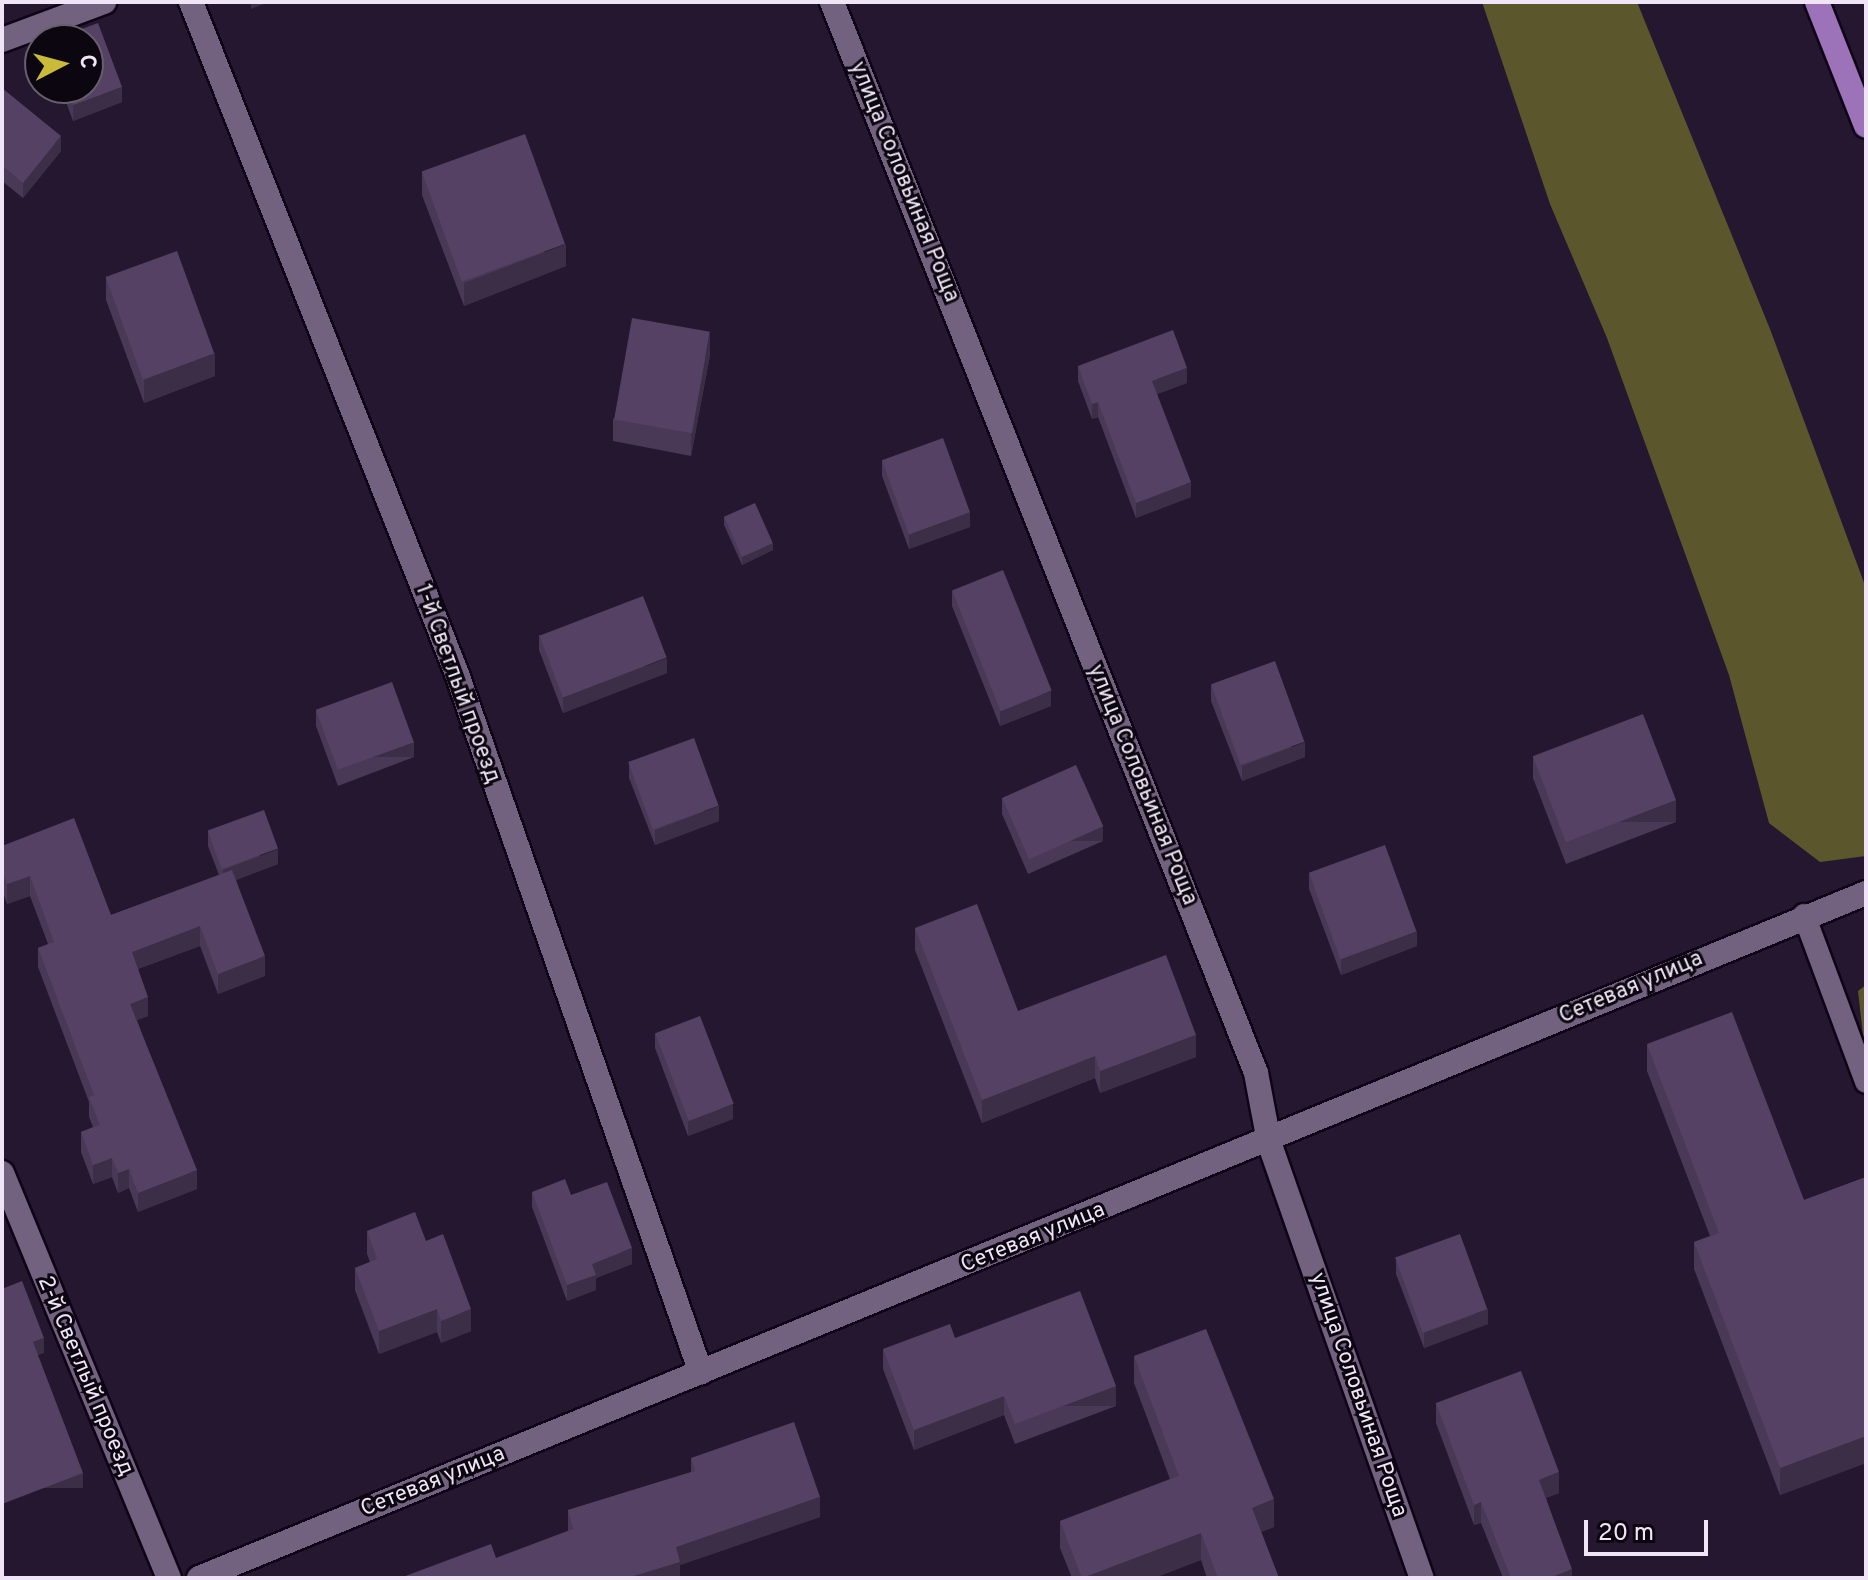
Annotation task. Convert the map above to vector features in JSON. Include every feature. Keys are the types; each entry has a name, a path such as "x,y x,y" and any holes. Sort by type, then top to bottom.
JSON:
{"main road":[{"path":"1817,2 1866,126"}],"street":[{"path":"2,40 104,2"},
{"name":"1-й Светлый проезд","path":"191,2 457,674 701,1373"},
{"name":"улица Соловьиная Роща","path":"832,2 1256,1073 1269,1142 1422,1578"},
{"name":"Сетевая улица","path":"199,1578 1269,1142 1804,915 1866,893"},
{"name":"2-й Светлый проезд","path":"2,1173 169,1578"}],"lane":[{"path":"1804,915 1866,1082"}],"shaded area":[{"path":"1482,2 1637,2 1770,329 1866,588 1866,856 1820,862 1769,823 1729,675 1607,338 1550,204"},
{"path":"1866,985 1866,1062 1858,991"}],"building":[{"path":"104,39 122,87 104,94"},
{"path":"2,88 61,136 23,183 2,165"},
{"path":"525,134 565,244 462,282 422,172"},
{"path":"177,251 214,353 143,379 106,277"},
{"path":"632,318 710,332 692,433 614,419"},
{"path":"1173,330 1187,368 1152,381 1191,482 1136,503 1098,402 1092,404 1078,366"},
{"path":"943,438 970,512 909,534 882,460"},
{"path":"755,503 773,543 742,557 724,517"},
{"path":"1003,570 1052,691 1001,711 952,591"},
{"path":"643,596 667,658 563,697 539,636"},
{"path":"1275,661 1304,742 1241,765 1211,684"},
{"path":"392,682 414,742 338,770 316,710"},
{"path":"1643,714 1676,800 1566,842 1533,756"},
{"path":"694,738 719,806 653,830 628,762"},
{"path":"1076,765 1103,826 1029,859 1002,798"},
{"path":"264,810 278,849 222,869 208,831"},
{"path":"74,818 111,915 232,870 265,956 218,974 200,926 132,952 148,997 130,1004 197,1170 138,1193 129,1169 118,1173 112,1158 93,1165 81,1132 100,1125 89,1097 94,1095 38,948 54,942 30,876 7,884 2,870 2,846"},
{"path":"1385,845 1416,931 1340,959 1309,873"},
{"path":"977,904 1018,1011 1166,955 1196,1035 1100,1071 1095,1056 982,1100 915,928"},
{"path":"1732,1012 1804,1200 1866,1177 1866,1436 1780,1468 1694,1242 1719,1233 1647,1044"},
{"path":"700,1016 734,1104 689,1121 655,1033"},
{"path":"565,1179 571,1195 607,1182 632,1248 592,1264 596,1275 567,1285 532,1192"},
{"path":"415,1212 426,1241 443,1234 471,1309 441,1321 437,1309 379,1331 355,1268 377,1259 367,1231"},
{"path":"1460,1234 1487,1309 1423,1333 1395,1258"},
{"path":"22,1281 44,1338 33,1342 83,1473 2,1504 2,1289"},
{"path":"1080,1291 1116,1386 1015,1424 1004,1396 914,1430 883,1349 950,1324 955,1338"},
{"path":"1206,1329 1274,1499 1252,1508 1279,1578 1218,1578 1201,1533 1082,1578 1060,1521 1179,1476 1134,1356"},
{"path":"1521,1371 1559,1472 1539,1480 1572,1569 1549,1578 1511,1578 1481,1502 1474,1505 1436,1403"},
{"path":"794,1422 820,1497 676,1547 680,1562 627,1578 400,1578 491,1544 496,1558 573,1529 568,1510 695,1471 691,1458"}]}
